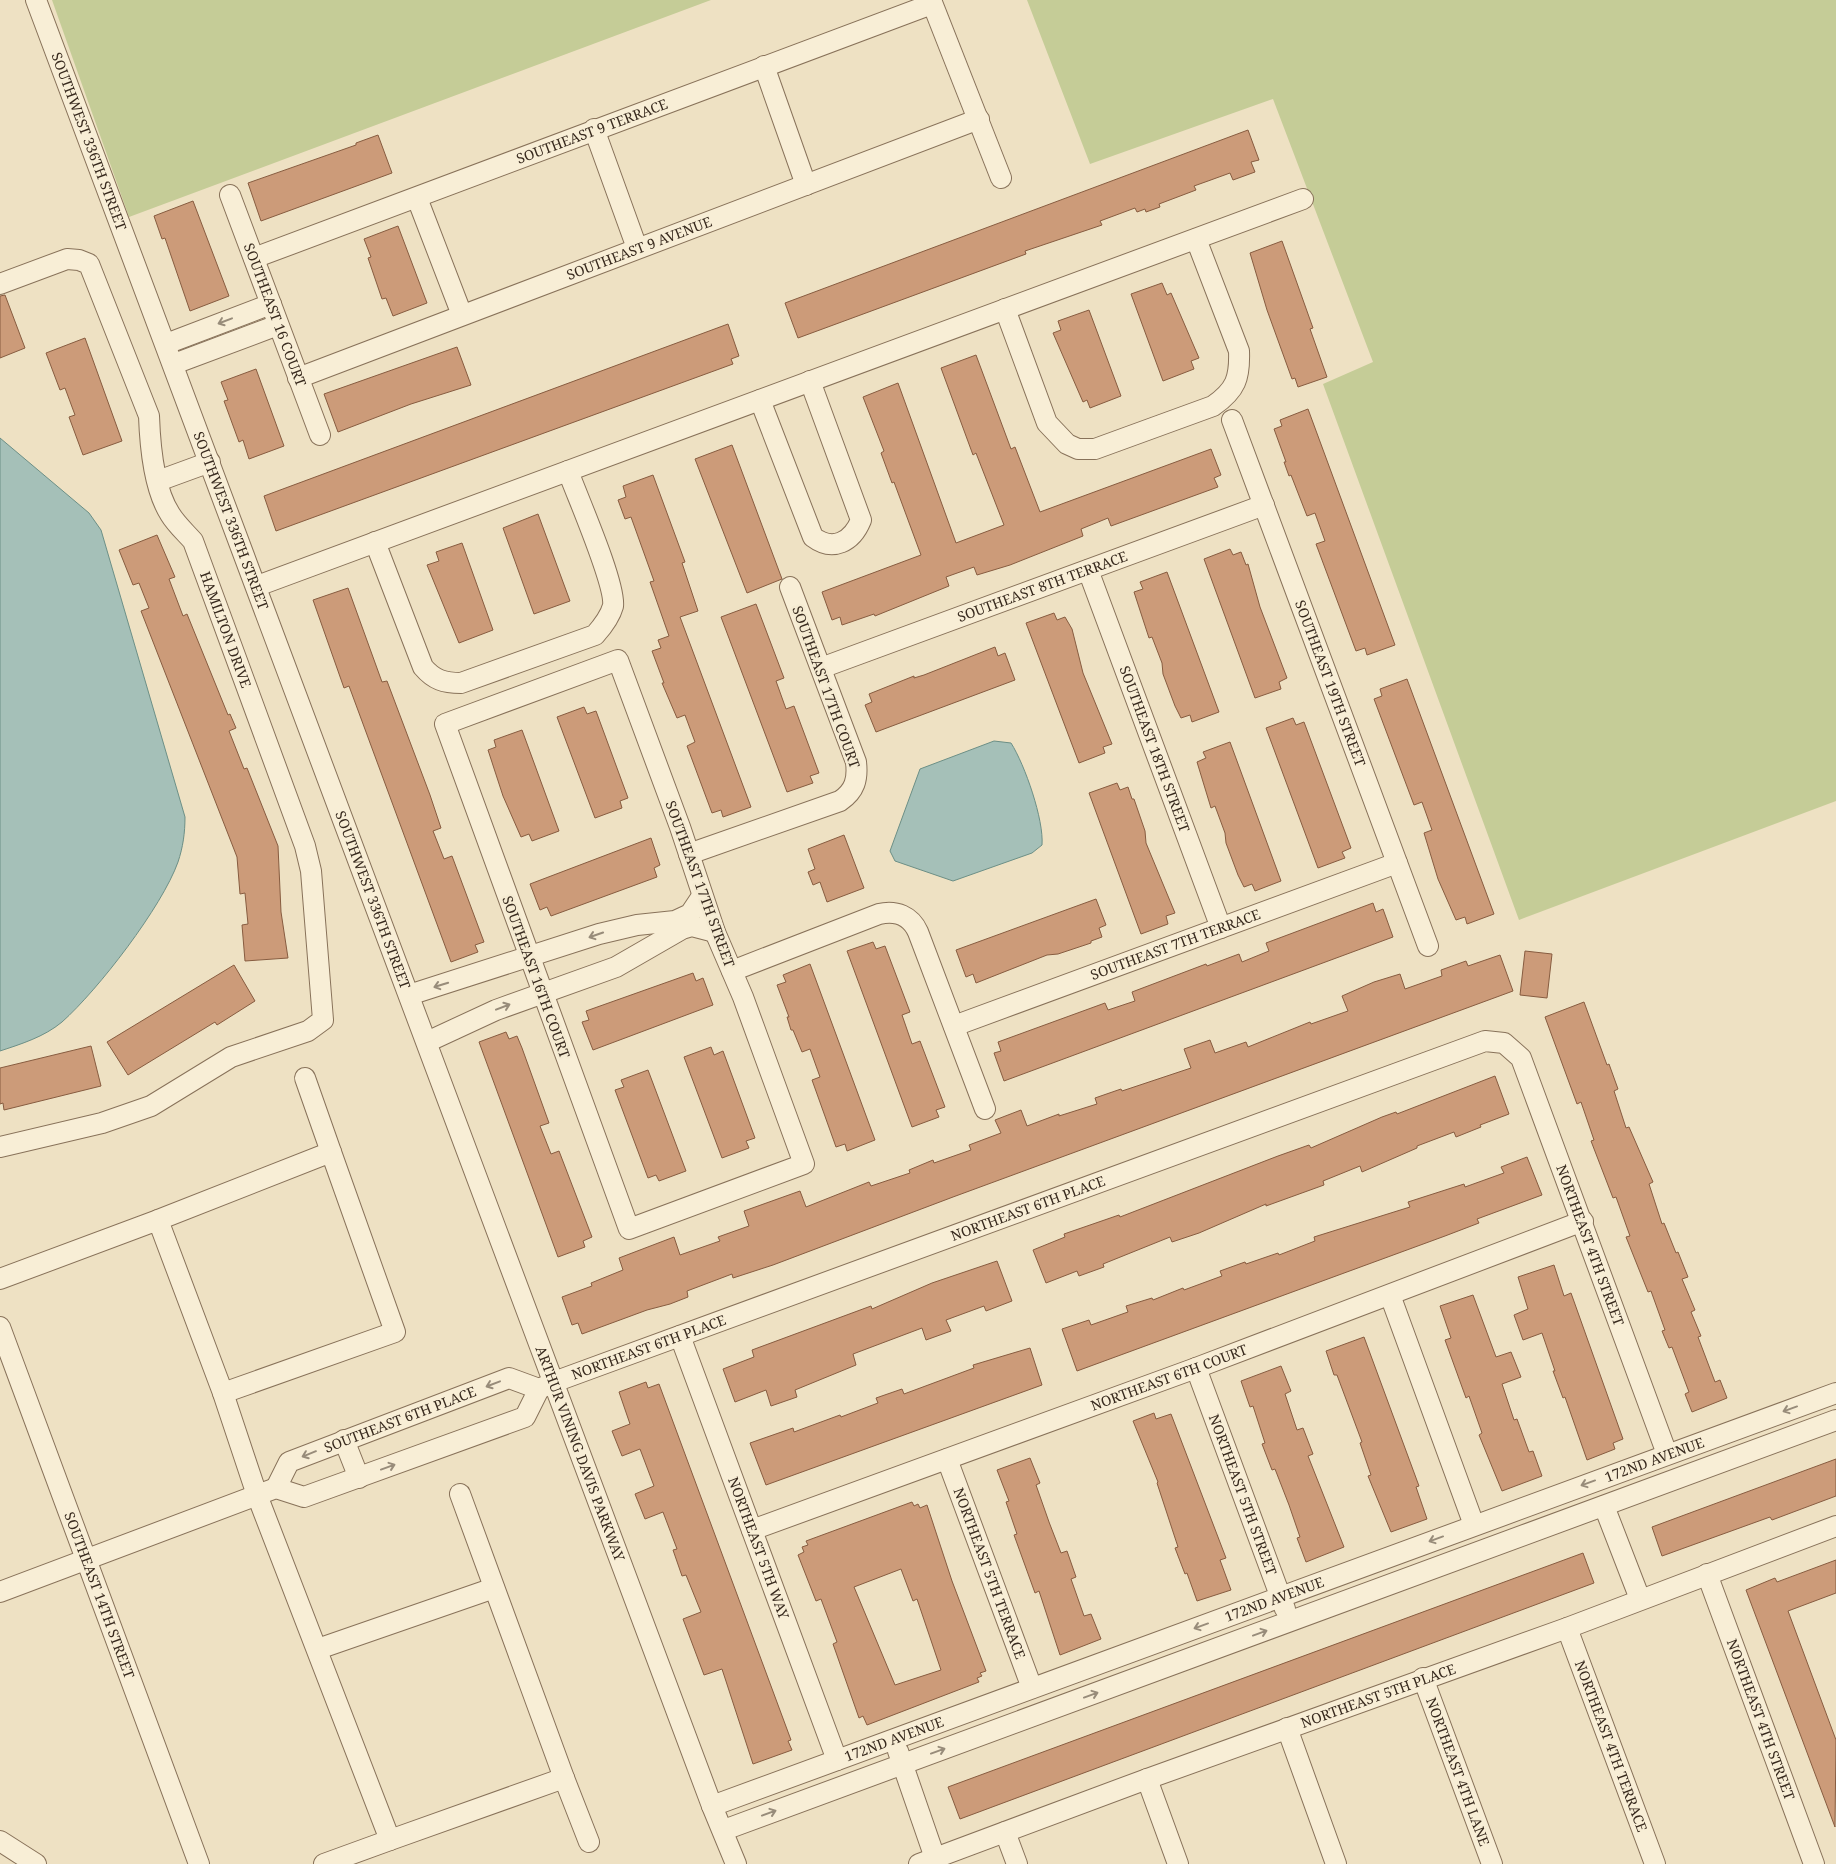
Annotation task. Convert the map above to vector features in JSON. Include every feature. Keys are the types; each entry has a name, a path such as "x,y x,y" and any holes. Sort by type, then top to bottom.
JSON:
{"street":[{"name":"SOUTHWEST 336TH STREET","path":"36,0 427,1042"},
{"path":"932,2 1002,178"},
{"name":"SOUTHEAST 9 TERRACE","path":"254,258 932,2"},
{"path":"764,66 806,185"},
{"name":"SOUTHEAST 9 AVENUE","path":"298,378 979,119"},
{"path":"594,129 637,248"},
{"name":"SOUTHEAST 16 COURT","path":"230,194 320,435"},
{"path":"417,198 462,315"},
{"path":"257,586 1303,199"},
{"path":"1005,309 1047,423 1067,444 1078,449 1095,449 1213,406 1225,398 1234,386 1240,370 1239,350 1196,239"},
{"name":"HAMILTON DRIVE","path":"0,284 67,259 79,260 89,264 149,416 150,438 158,481 169,514 192,541 305,846 311,871 323,1020 308,1031 231,1057 151,1106 102,1123 0,1147"},
{"path":"166,344 271,304"},
{"path":"174,364 278,324"},
{"path":"760,400 813,537 821,542 833,545 846,541 856,531 861,520 810,382"},
{"name":"SOUTHEAST 19TH STREET","path":"1232,420 1428,946"},
{"path":"158,481 210,462"},
{"path":"375,542 423,667 433,678 446,683 461,683 595,635 606,622 613,605 610,582 568,471"},
{"name":"SOUTHEAST 8TH TERRACE","path":"821,668 1264,505"},
{"name":"SOUTHEAST 18TH STREET","path":"1088,570 1220,928"},
{"name":"SOUTHEAST 17TH COURT","path":"689,854 840,801 854,787 857,779 856,762 790,587"},
{"name":"SOUTHEAST 17TH STREET","path":"445,724 618,660 689,854 715,932 732,971 804,1164 629,1229"},
{"name":"SOUTHEAST 16TH COURT","path":"445,724 528,957 629,1229"},
{"name":"SOUTHEAST 7TH TERRACE","path":"954,1026 1397,863"},
{"path":"409,995 625,927 684,918 690,914 702,896"},
{"path":"732,971 879,914 893,912 906,916 914,924 918,932 985,1109"},
{"path":"625,927 633,933 639,943 634,958"},
{"path":"427,1042 496,1010 598,975 634,958 688,927 699,927 715,932"},
{"name":"NORTHEAST 6TH PLACE","path":"547,1386 1485,1041 1504,1043"},
{"name":"ARTHUR VINING DAVIS PARKWAY","path":"427,1042 547,1386 736,1864"},
{"name":"NORTHEAST 4TH STREET","path":"1504,1043 1521,1058 1583,1221 1667,1454"},
{"path":"222,1393 395,1332 305,1078"},
{"path":"0,1279 158,1220 331,1152"},
{"path":"158,1220 222,1393 267,1491 318,1649 390,1840"},
{"name":"NORTHEAST 6TH COURT","path":"752,1530 1196,1368 1583,1221"},
{"path":"1390,1295 1474,1525"},
{"name":"SOUTHEAST 14TH STREET","path":"0,1326 199,1864"},
{"name":"NORTHEAST 5TH WAY","path":"680,1336 838,1760"},
{"name":"NORTHEAST 5TH STREET","path":"1196,1368 1290,1622"},
{"name":"SOUTHEAST 6TH PLACE","path":"267,1491 289,1462 509,1378 547,1386"},
{"path":"0,1592 267,1491 304,1497 525,1417 547,1386"},
{"name":"172ND AVENUE","path":"712,1806 1836,1393"},
{"name":"172ND AVENUE","path":"724,1830 1836,1420"},
{"path":"344,1440 359,1478"},
{"name":"NORTHEAST 5TH TERRACE","path":"946,1459 1032,1688"},
{"path":"460,1494 589,1842"},
{"path":"1604,1506 1640,1599"},
{"name":"NORTHEAST 5TH PLACE","path":"927,1861 1147,1778 1567,1628 1836,1526"},
{"name":"NORTHEAST 4TH STREET","path":"1706,1574 1814,1864"},
{"path":"318,1649 494,1588"},
{"name":"NORTHEAST 4TH TERRACE","path":"1567,1628 1655,1864"},
{"name":"NORTHEAST 4TH LANE","path":"1423,1678 1492,1864"},
{"path":"1287,1728 1336,1864"},
{"path":"894,1739 927,1861"},
{"path":"324,1864 564,1778"},
{"path":"1147,1778 1178,1864"},
{"path":"1005,1832 1017,1864"},
{"path":"0,1841 36,1864"}],"green space":[{"path":"52,0 711,0 129,217"},
{"path":"1027,0 1836,0 1836,801 1519,920 1323,384 1373,362 1273,99 1090,164"}],"water":[{"path":"0,438 89,513 101,530 185,817 184,834 178,862 158,901 128,947 93,990 62,1022 32,1040 0,1051"},
{"path":"994,741 1011,743 1022,765 1037,808 1042,845 1032,853 953,881 895,861 890,851 920,769"}],"building":[{"path":"1248,130 1259,160 1251,162 1255,172 1233,180 1230,173 1194,186 1196,190 1159,204 1160,207 1146,212 1145,209 1137,212 1135,208 1100,221 1102,225 1025,251 1026,254 798,338 785,303"},
{"path":"378,135 392,173 261,221 248,183 356,145 356,143"},
{"path":"193,201 229,296 190,311 165,238 162,239 154,216"},
{"path":"398,226 427,303 393,316 386,298 382,299 368,258 371,257 364,239"},
{"path":"1282,241 1313,328 1310,329 1327,377 1298,387 1295,378 1292,379 1267,310 1250,253"},
{"path":"1162,283 1167,295 1171,293 1199,358 1191,361 1194,369 1163,381 1131,294"},
{"path":"5,295 25,348 0,358 0,296"},
{"path":"1089,310 1121,396 1090,408 1087,400 1083,402 1053,333 1061,330 1058,321"},
{"path":"728,324 739,356 731,359 733,364 276,531 264,496"},
{"path":"85,338 122,441 83,455 69,417 75,415 65,388 60,390 46,353"},
{"path":"457,347 471,385 411,404 338,432 324,394"},
{"path":"976,355 1011,449 1015,447 1040,512 1211,449 1221,475 1214,478 1218,487 1111,526 1108,518 1081,529 1083,536 1010,565 977,575 974,567 946,577 949,586 875,616 874,614 842,625 840,617 832,620 822,592 921,555 894,482 892,483 881,453 884,451 863,397 898,383 956,543 1004,525 976,453 973,455 941,368"},
{"path":"256,369 284,446 249,459 243,440 239,442 224,401 228,400 221,382"},
{"path":"1308,409 1395,645 1367,655 1365,648 1356,651 1316,544 1325,541 1315,513 1307,516 1291,475 1289,476 1274,429 1282,426 1280,420"},
{"path":"732,445 782,579 747,593 695,459"},
{"path":"653,475 685,562 682,563 698,611 680,617 751,807 723,817 721,810 712,813 687,746 695,742 685,715 677,718 662,683 664,683 652,651 661,648 658,640 669,636 650,582 654,581 631,517 625,519 618,500 626,497 623,486"},
{"path":"538,514 570,601 534,614 503,528"},
{"path":"157,535 175,577 169,579 183,616 187,614 228,715 230,714 236,728 229,731 244,769 247,768 278,846 281,912 288,958 245,961 242,925 248,924 245,893 240,894 237,857 141,611 149,608 139,583 133,585 119,550"},
{"path":"462,543 493,630 459,643 427,565 439,561 436,552"},
{"path":"1230,549 1233,555 1241,552 1246,565 1248,564 1260,607 1287,678 1279,682 1281,689 1255,698 1204,559"},
{"path":"1167,572 1219,712 1192,722 1190,715 1181,718 1175,706 1163,674 1162,663 1152,637 1149,638 1134,592 1143,589 1140,582"},
{"path":"348,588 382,682 387,681 430,795 441,828 433,831 444,859 452,856 484,942 475,945 478,952 451,962 349,686 344,688 313,600"},
{"path":"756,604 784,678 776,681 786,709 794,706 819,773 810,776 813,783 787,792 721,617"},
{"path":"1054,613 1057,620 1065,617 1072,629 1083,673 1112,744 1103,747 1105,753 1079,763 1026,623"},
{"path":"995,647 998,656 1005,653 1015,680 876,732 865,705 872,702 869,694"},
{"path":"1407,679 1494,914 1467,924 1465,917 1456,920 1438,879 1424,833 1432,830 1422,802 1414,805 1374,699 1382,696 1380,689"},
{"path":"584,707 587,714 596,711 628,798 620,801 622,808 595,818 557,717"},
{"path":"1293,718 1296,725 1304,722 1351,848 1342,852 1345,858 1318,868 1266,728"},
{"path":"522,730 559,831 532,841 529,834 521,837 503,796 488,750 496,747 494,740"},
{"path":"1230,742 1281,881 1255,891 1252,884 1244,887 1238,875 1215,806 1211,808 1197,762 1206,758 1203,752"},
{"path":"1117,783 1120,790 1128,787 1132,799 1134,799 1145,831 1146,843 1175,913 1166,916 1168,924 1141,934 1089,793"},
{"path":"844,835 864,888 827,902 820,882 813,885 808,872 815,869 808,849"},
{"path":"651,838 660,865 654,868 657,877 551,916 547,907 540,910 530,884"},
{"path":"1096,899 1106,925 1099,928 1102,937 1091,941 1091,943 1058,954 1047,955 976,983 973,974 966,977 956,950"},
{"path":"1373,903 1376,912 1383,909 1393,937 1004,1081 994,1053 1001,1051 998,1042 1105,1003 1108,1010 1135,1001 1132,992 1206,964 1207,966 1239,954 1242,962 1269,951 1266,943"},
{"path":"873,942 876,949 885,946 910,1012 902,1015 912,1044 920,1041 945,1107 936,1110 939,1117 912,1127 847,951"},
{"path":"1525,951 1552,954 1547,998 1520,995"},
{"path":"1500,955 1513,991 773,1265 733,1278 732,1274 687,1291 688,1297 670,1304 647,1310 582,1334 578,1323 572,1325 562,1297 592,1286 591,1283 623,1270 619,1258 674,1237 680,1255 720,1241 718,1237 749,1226 744,1211 800,1191 806,1207 869,1182 871,1186 910,1173 909,1170 933,1160 934,1163 971,1150 969,1145 1001,1133 995,1120 1021,1110 1027,1126 1059,1114 1059,1116 1097,1104 1095,1098 1191,1068 1184,1049 1210,1040 1215,1053 1246,1042 1248,1047 1310,1022 1311,1024 1348,1011 1342,996 1374,982 1400,974 1405,989 1442,976 1441,970 1466,961 1468,966"},
{"path":"810,964 875,1140 847,1151 845,1144 836,1147 812,1080 820,1077 810,1049 802,1052 793,1030 791,1030 787,1017 789,1017 777,985 786,982 783,975"},
{"path":"234,965 255,1001 217,1025 215,1022 128,1075 107,1042"},
{"path":"693,973 696,981 703,978 713,1005 593,1050 582,1022 589,1020 586,1011"},
{"path":"1584,1002 1607,1065 1609,1064 1618,1089 1614,1091 1626,1128 1629,1127 1653,1182 1649,1184 1662,1224 1664,1223 1688,1277 1682,1279 1695,1310 1691,1312 1701,1336 1698,1337 1715,1382 1720,1380 1727,1398 1692,1412 1685,1394 1689,1392 1672,1347 1669,1348 1662,1331 1665,1330 1651,1291 1648,1292 1626,1237 1630,1236 1616,1197 1613,1198 1591,1141 1594,1140 1581,1102 1577,1104 1545,1017"},
{"path":"506,1032 509,1039 517,1036 549,1123 540,1126 551,1154 559,1151 592,1237 583,1241 585,1247 558,1257 479,1042"},
{"path":"91,1046 101,1086 4,1110 3,1103 0,1104 0,1068"},
{"path":"711,1047 714,1055 723,1051 755,1138 746,1141 749,1148 722,1158 684,1057"},
{"path":"648,1070 686,1171 659,1181 656,1175 648,1178 615,1090 624,1087 621,1080"},
{"path":"1495,1076 1509,1114 1480,1125 1481,1127 1456,1137 1454,1132 1417,1146 1417,1148 1362,1172 1360,1166 1323,1181 1324,1185 1266,1206 1266,1204 1199,1233 1172,1242 1170,1237 1103,1264 1104,1267 1079,1276 1077,1271 1046,1283 1033,1250 1065,1237 1064,1234 1119,1215 1120,1217 1309,1145 1311,1148 1382,1117 1396,1112 1397,1114"},
{"path":"1527,1157 1542,1195 1477,1219 1479,1223 1445,1236 1077,1371 1062,1329 1089,1320 1091,1325 1128,1312 1126,1306 1152,1298 1153,1300 1222,1276 1220,1271 1278,1253 1279,1255 1315,1241 1314,1237 1410,1207 1408,1202 1464,1184 1465,1187 1504,1173 1501,1167"},
{"path":"997,1261 1012,1301 986,1311 984,1306 946,1320 951,1331 926,1340 922,1328 853,1354 856,1365 795,1390 797,1397 771,1406 766,1390 735,1402 723,1369 754,1357 752,1350 871,1306 872,1309 932,1283"},
{"path":"1554,1265 1564,1296 1571,1293 1623,1439 1613,1443 1615,1449 1587,1460 1565,1397 1563,1398 1553,1371 1555,1371 1542,1333 1523,1340 1514,1315 1528,1309 1518,1277"},
{"path":"1473,1295 1496,1357 1511,1352 1521,1377 1502,1384 1514,1420 1517,1419 1529,1452 1533,1451 1542,1476 1502,1491 1479,1435 1482,1433 1469,1396 1466,1398 1445,1340 1451,1338 1440,1306"},
{"path":"1364,1337 1419,1486 1416,1487 1427,1519 1391,1532 1368,1476 1371,1475 1360,1443 1362,1442 1326,1351"},
{"path":"1030,1348 1042,1385 766,1485 750,1443 793,1428 794,1432 840,1415 841,1417 878,1403 876,1398 902,1389 904,1394 974,1368 973,1365"},
{"path":"1281,1366 1291,1391 1285,1394 1297,1430 1303,1428 1313,1454 1308,1456 1344,1547 1306,1562 1297,1538 1300,1537 1289,1505 1275,1469 1272,1470 1262,1444 1265,1443 1253,1406 1250,1407 1241,1381"},
{"path":"646,1382 648,1388 659,1384 791,1740 788,1741 792,1750 753,1764 722,1669 704,1675 683,1619 701,1612 686,1575 682,1576 673,1550 677,1549 663,1512 645,1519 635,1494 654,1486 640,1449 622,1456 612,1431 630,1424 619,1392"},
{"path":"1154,1413 1156,1419 1171,1414 1226,1558 1220,1560 1231,1590 1197,1601 1187,1573 1185,1574 1175,1548 1178,1547 1158,1482 1133,1421"},
{"path":"1030,1458 1040,1483 1036,1485 1049,1522 1061,1553 1067,1551 1076,1577 1071,1579 1084,1616 1091,1614 1101,1639 1060,1655 1039,1591 1035,1593 1014,1535 1017,1534 1006,1502 1009,1501 997,1470"},
{"path":"1836,1459 1836,1496 1772,1520 1770,1517 1662,1556 1652,1527"},
{"path":"912,1502 914,1506 918,1504 920,1508 927,1505 952,1581 986,1671 980,1673 982,1676 977,1678 979,1682 867,1725 863,1716 859,1718 833,1644 837,1642 821,1599 816,1601 798,1555 804,1552 802,1547 808,1545 806,1541","holes":["901,1569 913,1601 917,1599 941,1670 895,1685 854,1587"]},
{"path":"1583,1553 1594,1583 960,1819 948,1787"},
{"path":"1836,1560 1836,1593 1788,1611 1836,1740 1835,1827 1746,1590 1775,1578 1777,1582"}]}
